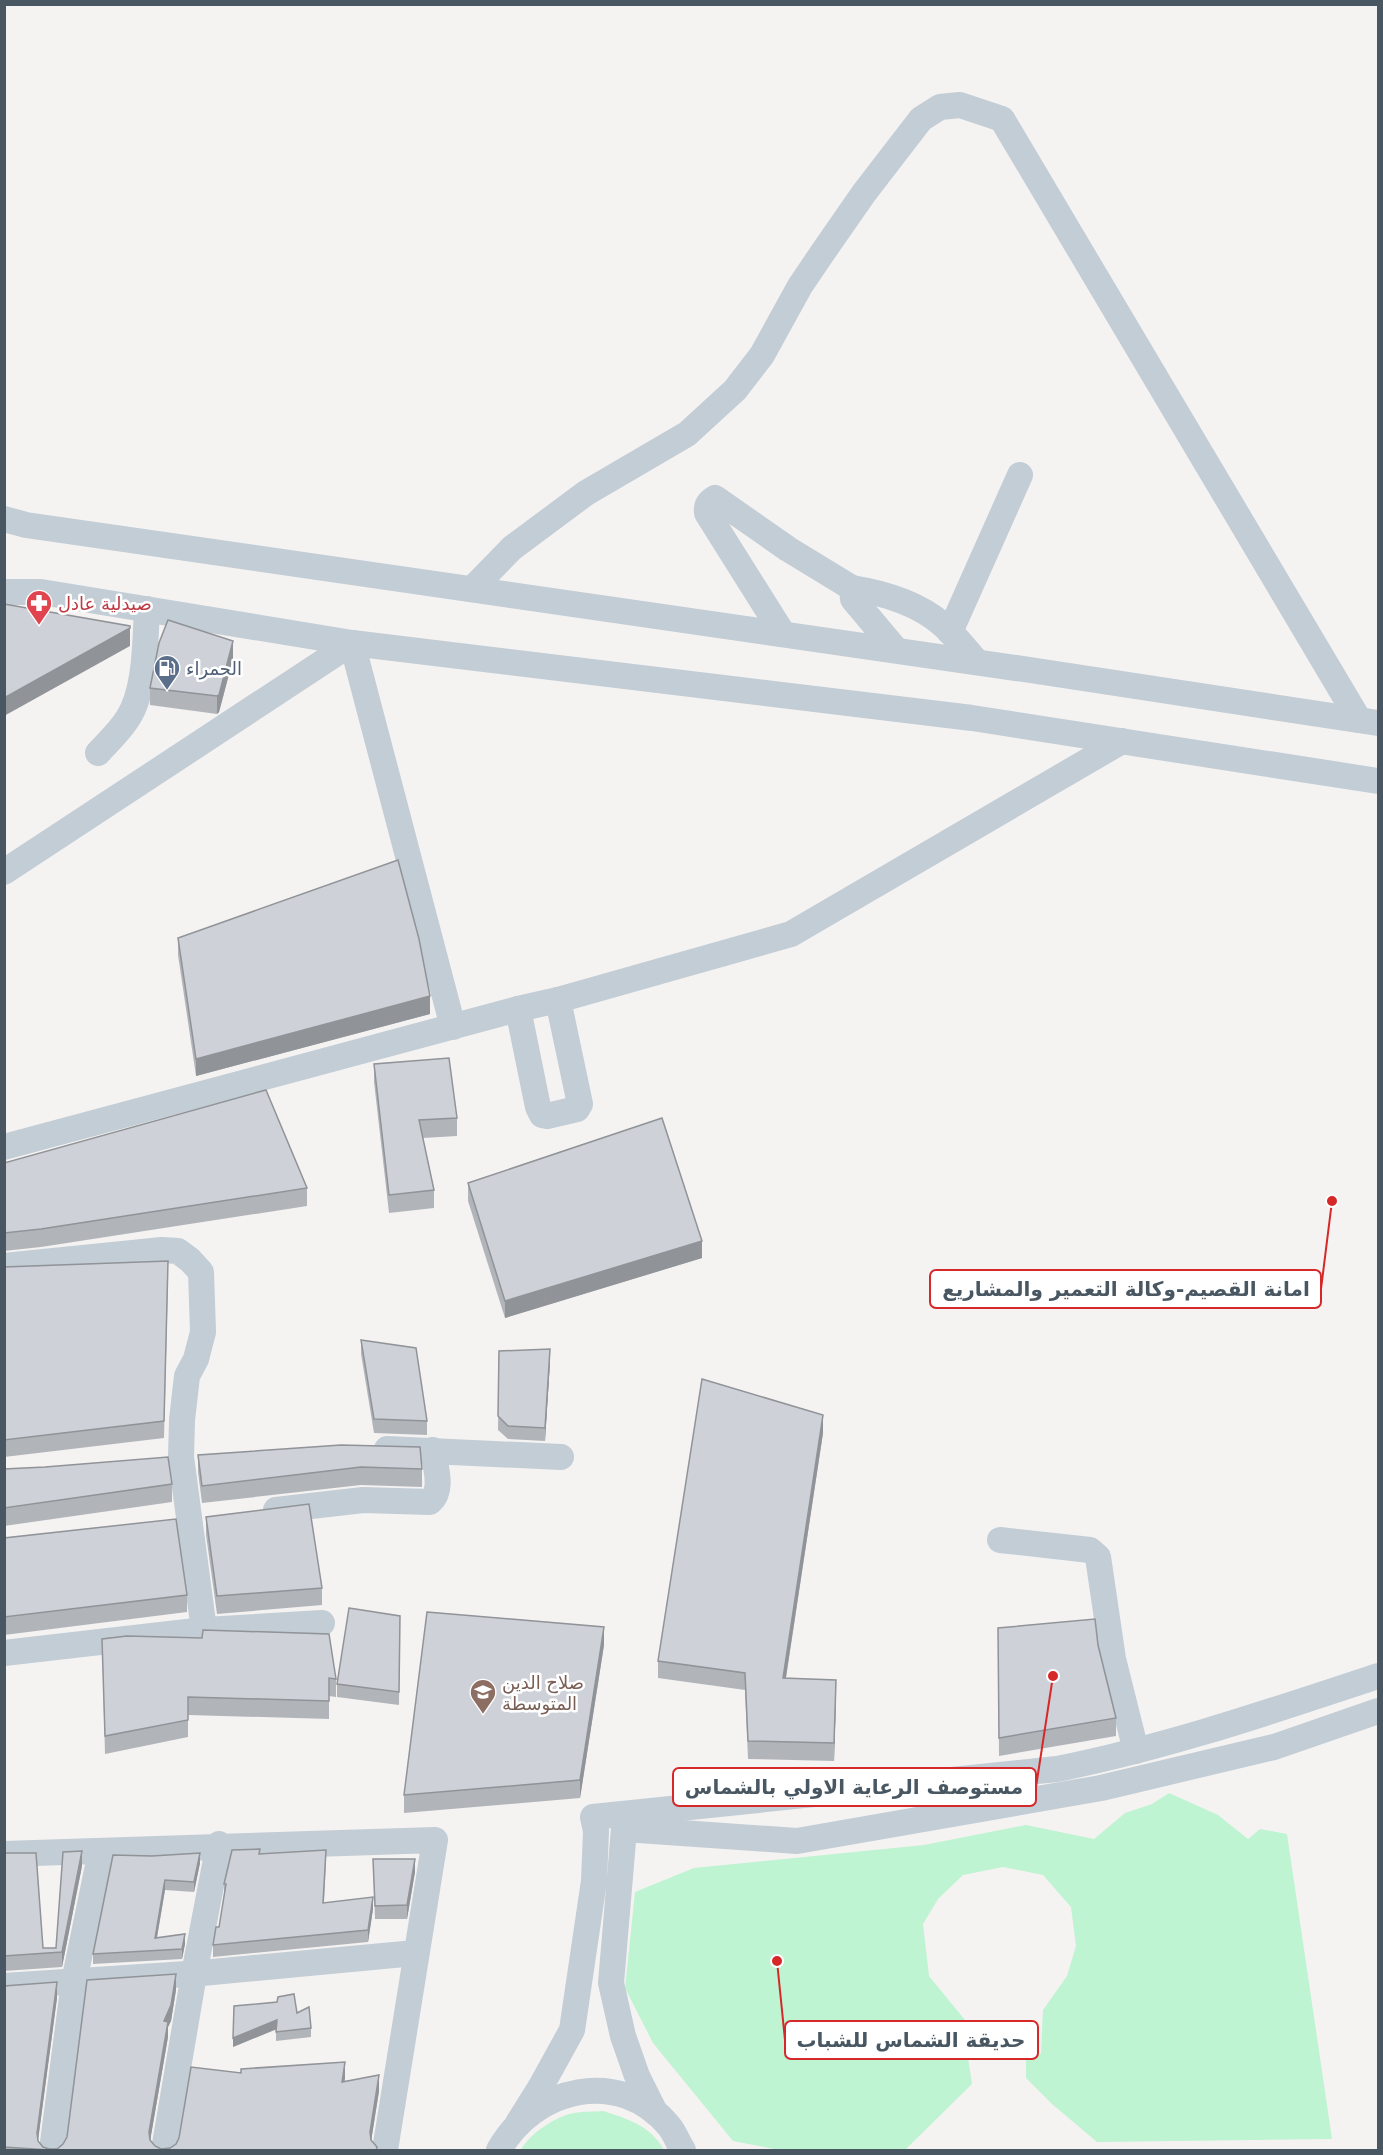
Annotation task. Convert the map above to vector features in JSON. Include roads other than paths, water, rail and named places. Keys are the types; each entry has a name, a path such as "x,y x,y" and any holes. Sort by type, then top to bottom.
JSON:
{"street":[{"path":"472,589 512,548 586,493 687,434 735,390 762,355 800,286 894,152 921,119 940,107 960,105 1002,119 1369,722"},
{"path":"950,632 1020,475"},
{"path":"783,634 707,513 706,506 715,498 788,549 852,588 874,591 920,609 950,632 977,662"},
{"path":"12,523 896,650 1369,722"},
{"path":"4,577 40,592"},
{"path":"852,588 853,599 896,650"},
{"path":"4,592 40,592 352,643 972,718 1378,781"},
{"path":"98,753 129,717 136,700 144,660 147,609"},
{"path":"4,872 352,643"},
{"path":"352,643 453,1027"},
{"path":"4,1147 558,1000 791,934 1122,741"},
{"path":"518,1009 538,1107 542,1116 547,1116 577,1108 580,1104 558,1000"},
{"path":"4,1266 162,1250 178,1251 201,1272 203,1332 196,1359 187,1376 181,1457 204,1630"},
{"path":"367,1449 561,1457"},
{"path":"256,1512 363,1500 430,1502 436,1497 438,1491 434,1450"},
{"path":"1000,1540 1090,1550 1098,1557 1113,1659 1136,1750"},
{"path":"4,1653 204,1630 322,1623"},
{"path":"504,2140 540,2088 572,2030 594,1881 596,1832 594,1817 1057,1768 1110,1758 1214,1730 1378,1676"},
{"path":"655,2112 637,2076 623,2036 611,1983 624,1829 797,1841 1101,1788 1274,1747 1378,1711"},
{"path":"4,1854 219,1845 435,1840 415,1953 385,2151"},
{"path":"164,2151 219,1845"},
{"path":"52,2151 74,1982 100,1851"},
{"path":"4,1986 194,1974 415,1953"},
{"path":"504,2140 530,2112 550,2100 584,2091 627,2097 655,2112 670,2127 683,2151"}],"place":[{"name":"صيدلية عادل","path":"39,626"},
{"name":"الحمراء","path":"167,691"},
{"name":"امانة القصيم-وكالة التعمير والمشاريع","path":"1332,1201"},
{"name":"مستوصف الرعاية الاولي بالشماس","path":"1053,1676"},
{"name":"صلاح الدين المتوسطة","path":"483,1715"},
{"name":"حديقة الشماس للشباب","path":"777,1961"}]}
